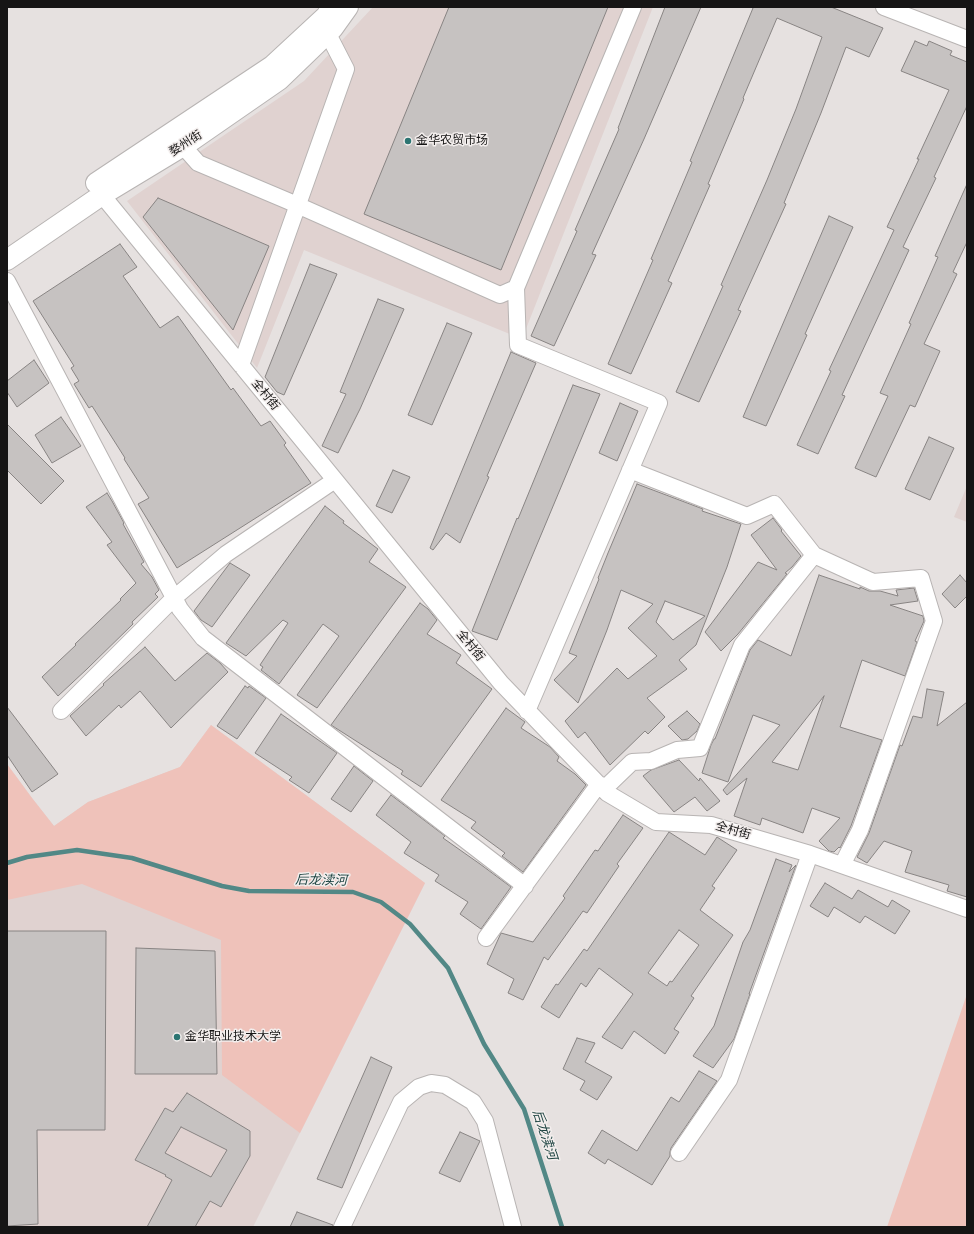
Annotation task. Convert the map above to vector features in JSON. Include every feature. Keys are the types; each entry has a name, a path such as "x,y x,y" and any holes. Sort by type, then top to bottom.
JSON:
{"main road":[{"name":"婺州街","path":"7,244 272,66 326,16 332,7"},
{"name":"婺州街","path":"7,260 102,195 184,146 280,80 328,34 348,7"}],"street":[{"path":"527,711 659,402 518,345 516,288 633,7"},
{"path":"884,7 967,39"},
{"path":"241,365 346,69 328,34"},
{"path":"184,146 198,164 297,205 500,295 516,288"},
{"name":"全村街","path":"102,195 501,683 608,793 656,822 711,825 810,854 967,909"},
{"path":"7,281 180,610 203,638 525,886"},
{"path":"630,470 747,516 774,504 814,555 873,582 920,578 934,621 860,830 842,865"},
{"path":"61,711 174,598 226,554 335,480"},
{"path":"486,938 601,787 632,762 651,761 677,750 700,748 742,645 814,555"},
{"path":"679,1153 729,1080 810,854"},
{"path":"342,1227 401,1102 419,1087 431,1083 445,1085 473,1102 485,1120 513,1227"}],"shaded area":[{"name":"金华农贸市场","path":"373,7 653,7 522,339 304,250 257,368 127,201 304,81"},
{"path":"967,486 967,522 954,517"},
{"name":"金华职业技术大学","path":"211,725 425,883 253,1227 7,1227 7,764 54,826 88,802 180,767"},
{"path":"211,725 425,883 300,1133 222,1075 221,940 82,884 7,900 7,764 54,826 88,802 180,767"},
{"path":"967,994 967,1227 887,1227"}],"building":[{"path":"449,7 608,7 501,270 364,214"},
{"path":"665,7 701,7 592,254 596,255 554,346 531,336 577,231 575,230 619,129 618,128"},
{"path":"751,7 831,7 883,28 869,57 846,47 784,203 786,204 738,310 741,311 699,402 676,392 723,286 721,285 767,180 796,109 822,37 777,18 708,184 710,185 668,281 672,283 631,374 608,364 653,260 651,259 692,162 690,161 753,8"},
{"path":"915,41 927,46 929,41 952,51 950,55 967,62 967,106 934,177 936,178 903,247 909,250 842,395 845,396 818,454 797,445 831,371 829,370 894,230 887,227 949,90 901,71"},
{"path":"967,184 967,242 953,272 957,274 924,344 940,351 915,407 910,405 876,477 855,468 888,396 880,393 911,324 909,323 938,257 935,256"},
{"path":"158,198 269,246 233,330 143,217"},
{"path":"829,216 853,227 766,426 743,417"},
{"path":"120,244 137,267 123,276 160,328 178,316 231,390 233,388 261,426 270,421 286,443 284,445 311,483 177,568 138,504 149,498 92,406 89,408 74,384 79,381 71,368 74,366 33,301"},
{"path":"310,264 337,274 284,395 277,392 265,377"},
{"path":"378,299 404,309 360,409 338,453 322,446 346,394 340,392"},
{"path":"447,323 472,333 432,425 408,415"},
{"path":"511,352 536,363 460,543 446,533 433,550 430,548"},
{"path":"34,360 49,383 17,407 7,392 7,381"},
{"path":"573,385 600,394 497,640 472,631 517,518 518,519"},
{"path":"620,403 638,411 617,461 599,453"},
{"path":"61,417 81,446 52,463 35,435"},
{"path":"7,424 64,481 41,504 7,470"},
{"path":"929,437 954,448 930,500 905,489"},
{"path":"393,470 410,477 392,513 376,506"},
{"path":"637,484 703,509 702,511 741,524 727,567 696,645 679,660 687,669 647,698 665,717 648,734 645,731 610,765 585,732 578,738 565,721 617,668 628,679 657,656 628,628 653,604 621,590 578,703 554,680 577,656 569,653","holes":["665,601 705,616 673,640 656,622"]},
{"path":"107,493 144,562 141,564 152,577 159,590 155,594 158,597 132,622 133,624 58,696 42,677 121,600 120,599 136,583 107,545 112,542 86,507"},
{"path":"325,506 344,521 343,523 378,549 369,562 406,587 317,708 297,695 339,636 323,624 279,684 261,670 263,667 260,665 288,623 283,620 246,656 226,643"},
{"path":"773,518 782,530 781,531 801,556 785,573 787,574 738,634 721,651 705,632 758,562 777,570 751,535"},
{"path":"230,563 250,575 212,627 201,620 194,611"},
{"path":"819,575 860,589 860,587 869,591 880,591 898,596 896,590 914,588 918,601 890,605 923,616 924,621 915,641 917,642 905,676 862,660 840,727 882,740 851,826 840,848 839,847 834,852 829,851 819,841 840,818 812,808 803,833 762,818 760,825 734,816 747,778 727,795 723,790 780,725 753,715 728,782 702,773 711,745 715,739 750,650 758,640 791,656","holes":["824,696 798,770 772,762"]},
{"path":"960,575 967,583 967,596 955,608 942,594"},
{"path":"420,603 428,609 437,620 427,634 461,655 456,663 492,689 421,787 401,774 403,771 331,725"},
{"path":"145,647 175,681 207,653 220,663 228,672 171,728 140,691 121,708 119,705 86,736 70,716 104,685 103,684"},
{"path":"245,686 248,688 249,686 266,698 237,739 217,726"},
{"path":"927,689 944,692 937,726 967,702 967,897 947,891 949,885 905,872 912,851 884,841 867,863 857,857 869,833 900,745 902,746 913,716 922,718"},
{"path":"7,707 58,774 32,792 7,755"},
{"path":"506,708 525,722 521,728 550,747 559,757 557,761 575,774 586,785 523,872 502,856 505,853 471,828 476,822 441,800"},
{"path":"687,711 700,724 697,731 688,739 682,740 668,726"},
{"path":"281,714 337,753 309,793 289,780 292,777 255,753"},
{"path":"679,760 699,781 700,778 720,801 707,811 695,797 674,812 643,776 651,770"},
{"path":"354,766 373,781 351,812 331,799"},
{"path":"391,795 445,836 443,838 511,887 481,929 460,914 468,902 435,881 439,875 404,853 411,842 376,815"},
{"path":"623,815 643,828 617,864 619,866 587,913 583,911 548,960 544,957 523,1000 508,993 514,979 487,964 501,933 533,942 565,898 563,896 595,850 598,851"},
{"path":"669,832 705,855 717,837 737,850 712,886 715,888 700,910 733,935 691,996 694,998 674,1029 679,1032 665,1054 634,1031 622,1049 602,1037 633,994 599,968 586,987 581,983 559,1018 541,1007 556,984 558,985 584,949 587,951","holes":["679,930 699,945 672,982 670,981 667,986 648,973"]},
{"path":"776,859 792,865 789,872 796,865 734,1039 713,1068 693,1056 714,1026 743,942 750,930"},
{"path":"825,883 852,899 858,890 888,907 892,900 910,911 895,934 865,916 860,923 834,907 828,917 810,906"},
{"path":"7,931 106,931 105,1130 37,1130 38,1224 7,1226"},
{"path":"136,948 215,951 217,1074 135,1074"},
{"path":"577,1038 595,1043 585,1062 612,1077 597,1100 580,1090 585,1081 563,1069"},
{"path":"371,1057 392,1067 342,1188 317,1179"},
{"path":"699,1071 717,1081 671,1148 670,1156 652,1185 608,1159 605,1164 588,1153 602,1130 637,1151 671,1097 679,1102"},
{"path":"187,1093 250,1131 250,1156 221,1207 210,1201 195,1227 147,1227 172,1180 165,1176 166,1175 135,1160 165,1108 173,1112","holes":["181,1127 227,1150 211,1177 165,1153"]},
{"path":"460,1132 480,1141 460,1182 439,1173"},
{"path":"297,1212 333,1225 333,1227 290,1227"}],"waterway":[{"name":"后龙渎河","path":"7,863 27,857 77,850 132,858 222,886 249,891 353,892 381,902 410,924 448,968 484,1044 524,1109 562,1227"}],"place":[{"name":"金华农贸市场","path":"408,141"},
{"name":"金华职业技术大学","path":"177,1037"}]}
